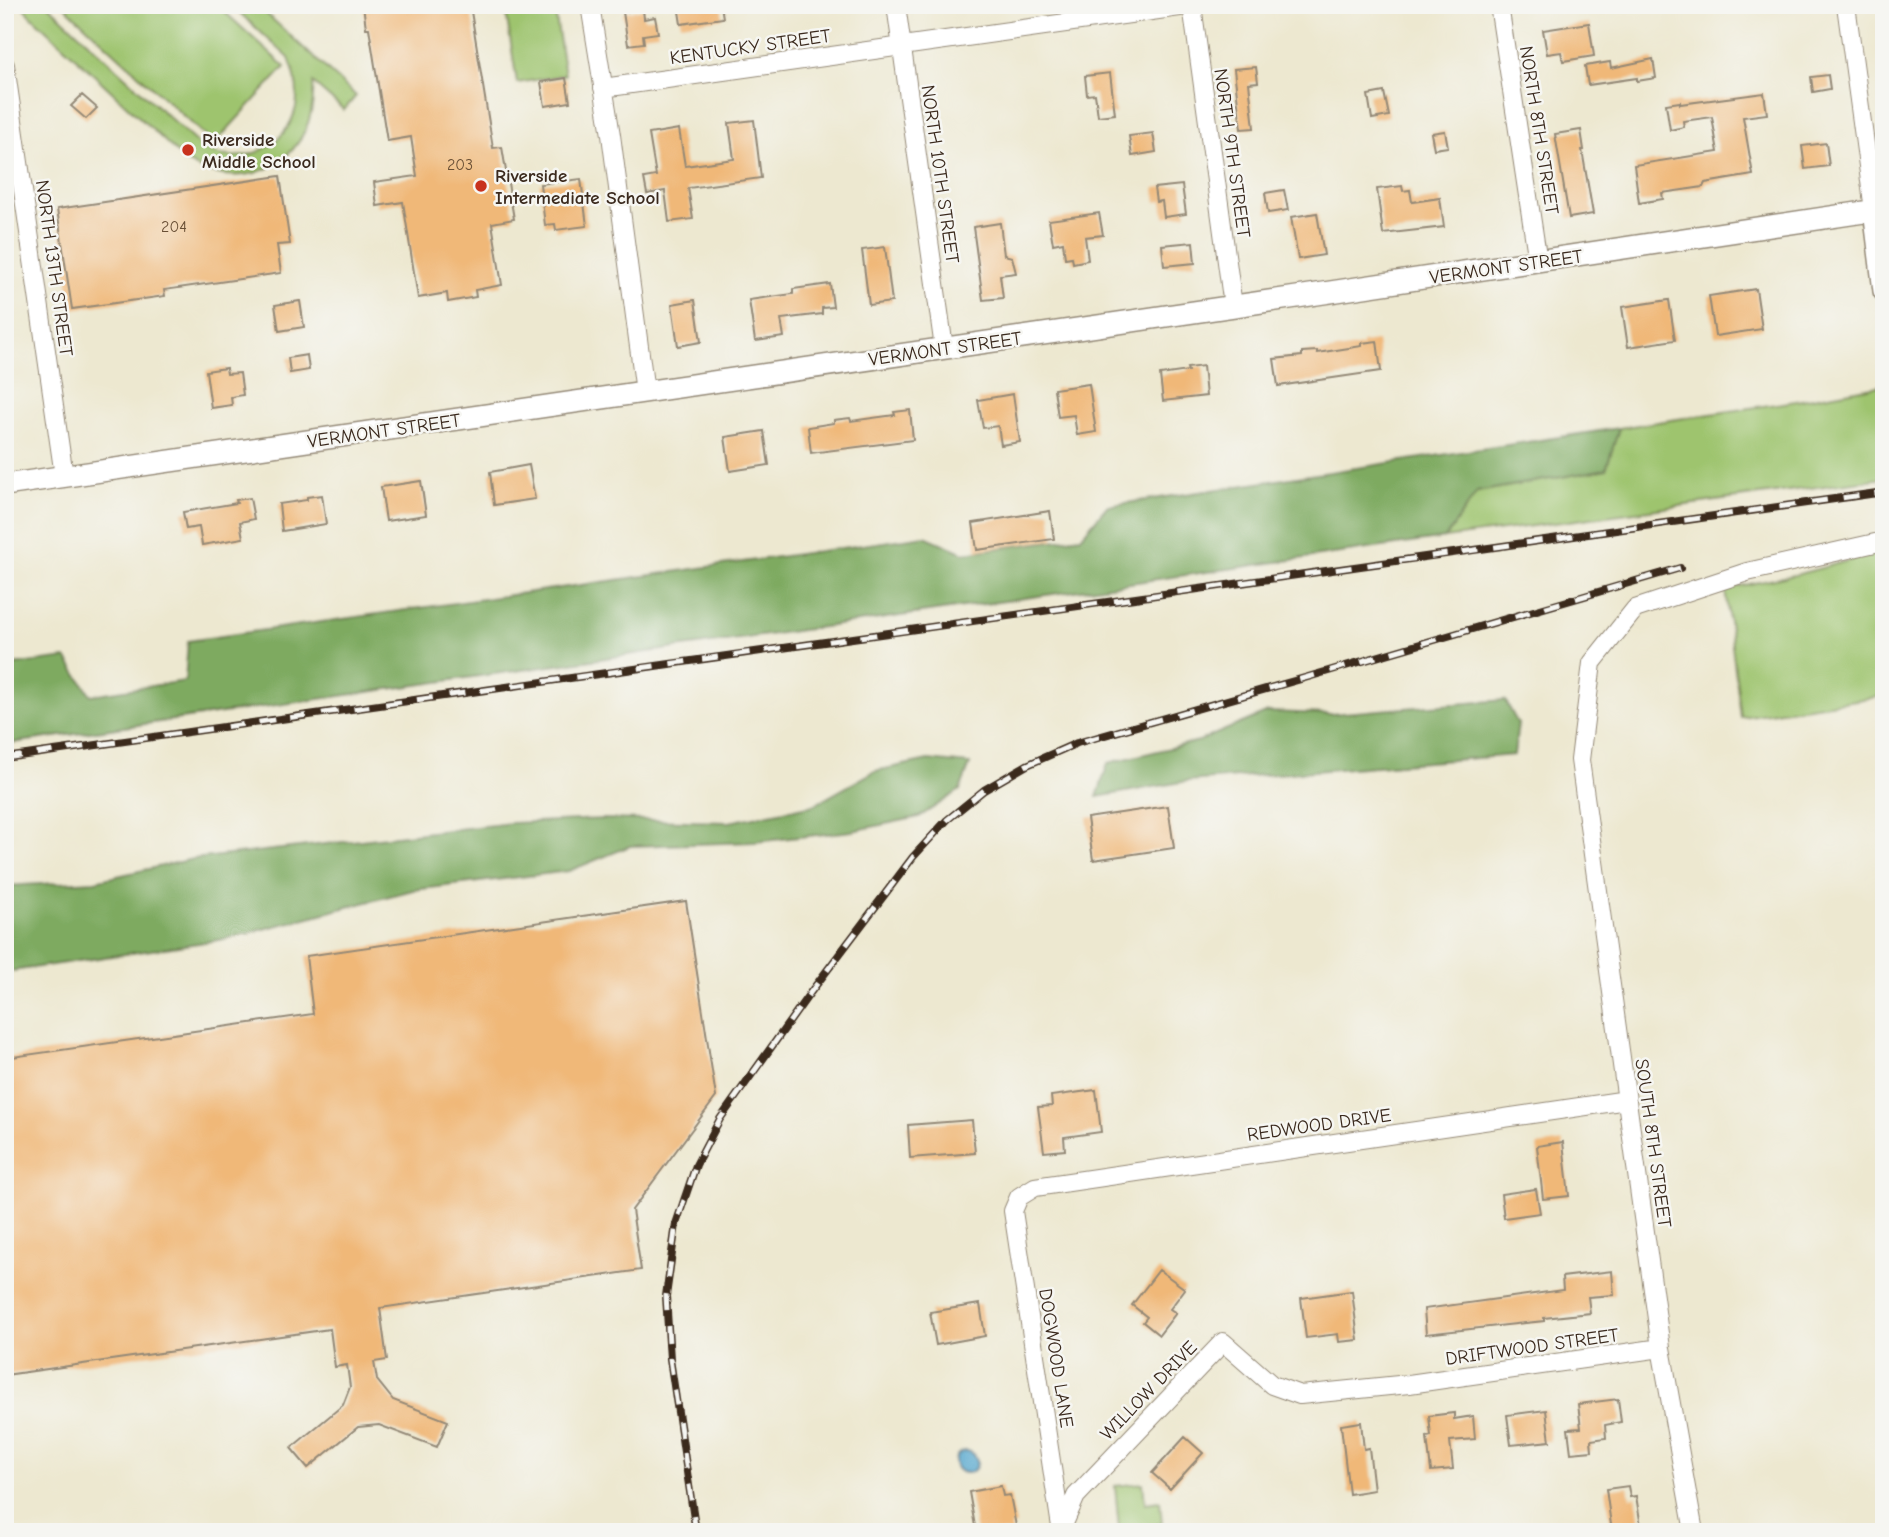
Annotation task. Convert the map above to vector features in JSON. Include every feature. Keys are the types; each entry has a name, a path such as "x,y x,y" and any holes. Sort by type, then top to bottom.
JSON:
{"street":[{"path":"590,5 611,135 645,392"},
{"name":"NORTH 10TH STREET","path":"896,5 944,348"},
{"name":"KENTUCKY STREET","path":"603,88 1193,5"},
{"name":"NORTH 9TH STREET","path":"1193,5 1233,306"},
{"name":"NORTH 8TH STREET","path":"1499,5 1538,262"},
{"path":"1846,5 1879,209 1884,292"},
{"name":"NORTH 13TH STREET","path":"5,65 13,168 64,476"},
{"name":"VERMONT STREET","path":"5,485 1538,262 1879,209"},
{"name":"SOUTH 8TH STREET","path":"1694,1532 1661,1349 1580,760 1592,663 1634,609 1747,572 1884,541"},
{"name":"REDWOOD DRIVE","path":"1019,1197 1035,1187 1627,1100"},
{"name":"DOGWOOD LANE","path":"1019,1197 1013,1211 1062,1529"},
{"name":"WILLOW DRIVE","path":"1062,1529 1076,1496 1223,1342 1272,1385 1300,1395 1409,1384"},
{"name":"DRIFTWOOD STREET","path":"1409,1384 1661,1349"}],"green space":[{"path":"22,5 48,5 201,147 215,154 245,156 271,144 291,122 297,101 296,82 289,58 231,5 257,5 356,96 344,110 313,83 312,109 305,131 293,150 276,164 257,172 235,176 212,173 188,163"},
{"path":"63,5 217,5 285,67 214,144"},
{"path":"505,5 554,5 565,75 517,83"},
{"path":"1884,385 1884,478 1445,538 1477,492 1606,469 1619,428"},
{"path":"1619,428 1606,469 1477,492 1445,538 5,744 5,666 66,658 91,695 185,681 188,641 925,536 964,553 1081,537 1107,506"},
{"path":"1884,551 1884,696 1741,717 1725,589 1799,574"},
{"path":"1505,700 1518,724 1514,755 1188,781 1097,797 1108,763 1199,741 1268,712 1330,714"},
{"path":"928,760 970,764 960,790 919,817 852,831 755,842 630,846 569,871 413,890 225,939 5,972 5,886 95,881 193,859 511,823 603,819 729,822 814,805 875,771"},
{"path":"1143,1483 1145,1503 1160,1501 1162,1524 1119,1529 1115,1486"}],"water":[{"path":"966,1451 974,1454 977,1462 974,1470 966,1473 958,1470 955,1462 958,1454"}],"building":[{"name":"Riverside Intermediate School","path":"363,5 470,5 493,148 502,147 514,219 492,223 502,285 475,290 476,297 448,302 447,293 418,298 403,202 377,206 374,182 417,176 411,137 387,141"},
{"path":"678,5 721,5 723,18 681,24"},
{"path":"643,9 644,19 655,17 658,33 643,35 644,43 628,45 623,12"},
{"path":"1589,23 1594,56 1563,61 1561,52 1547,54 1543,30"},
{"path":"1653,59 1656,78 1588,85 1585,66 1610,62 1611,68"},
{"path":"1256,67 1258,82 1249,83 1254,128 1241,129 1234,69"},
{"path":"1110,73 1115,114 1098,116 1095,94 1087,95 1085,76"},
{"path":"1828,75 1830,89 1813,92 1811,77"},
{"path":"566,78 570,102 545,106 541,82"},
{"path":"1384,92 1389,116 1372,119 1368,95"},
{"path":"1764,93 1767,114 1743,117 1753,175 1662,193 1663,199 1639,203 1634,165 1718,152 1712,117 1683,121 1684,127 1670,130 1666,104"},
{"path":"82,95 97,108 86,119 71,106"},
{"path":"754,120 761,178 688,188 693,219 669,222 665,191 647,194 644,178 656,176 649,134 679,129 685,166 734,159 729,123"},
{"path":"1581,130 1593,214 1569,218 1555,134"},
{"path":"1445,131 1448,147 1434,149 1431,133"},
{"path":"1153,133 1156,152 1132,156 1129,136"},
{"path":"1826,143 1829,166 1805,169 1802,146"},
{"name":"Riverside Middle School","path":"280,176 290,244 277,245 281,273 164,290 165,296 72,309 57,209"},
{"path":"581,179 587,226 556,230 555,224 545,225 540,184"},
{"path":"1182,185 1186,214 1164,217 1162,201 1156,202 1154,188"},
{"path":"1402,186 1403,191 1410,190 1412,202 1440,198 1444,227 1383,234 1377,189"},
{"path":"1284,190 1288,210 1268,213 1265,193"},
{"path":"1099,213 1103,235 1085,237 1088,260 1073,263 1072,257 1065,258 1063,242 1053,244 1049,220"},
{"path":"1317,213 1324,255 1298,259 1291,217"},
{"path":"1000,223 1004,255 1012,257 1016,273 1000,275 1003,298 983,300 973,227"},
{"path":"1193,242 1195,263 1164,266 1162,245"},
{"path":"885,247 892,302 869,305 862,250"},
{"path":"830,284 833,307 822,308 822,314 781,319 784,337 755,341 749,300 793,294 793,289"},
{"path":"1756,289 1762,329 1715,336 1709,296"},
{"path":"695,300 701,342 678,346 672,304"},
{"path":"1669,300 1675,340 1628,347 1622,307"},
{"path":"300,301 304,327 279,331 275,305"},
{"path":"1377,341 1381,371 1278,386 1274,359 1302,356 1302,352 1317,353 1362,346 1362,343"},
{"path":"307,355 309,370 290,373 288,358"},
{"path":"1203,366 1206,396 1163,401 1160,375"},
{"path":"226,368 227,374 240,373 243,395 231,397 232,405 211,408 206,371"},
{"path":"1089,384 1096,432 1077,435 1074,415 1058,417 1054,389"},
{"path":"1013,394 1020,442 1001,445 998,426 983,428 978,400"},
{"path":"910,410 913,440 811,453 808,427 834,423 834,420 850,418 851,421 895,415 894,412"},
{"path":"764,431 769,465 730,471 725,437"},
{"path":"529,465 535,499 494,505 490,472"},
{"path":"421,481 426,515 386,521 381,487"},
{"path":"322,495 326,524 282,531 279,504"},
{"path":"250,498 254,519 240,522 243,538 202,545 199,527 186,529 183,512 237,503 236,500"},
{"path":"1050,511 1054,539 977,550 973,523"},
{"path":"1168,806 1174,848 1093,860 1087,818"},
{"path":"686,901 716,1097 632,1210 641,1270 380,1308 387,1360 374,1362 377,1380 393,1400 448,1421 437,1447 379,1425 358,1427 308,1468 291,1448 343,1405 350,1387 347,1365 335,1367 330,1329 5,1375 5,1058 313,1014 306,956"},
{"path":"1096,1090 1101,1132 1064,1137 1065,1150 1044,1152 1038,1107 1052,1106 1051,1096"},
{"path":"972,1120 975,1153 910,1158 908,1125"},
{"path":"1563,1142 1569,1196 1543,1199 1537,1146"},
{"path":"1536,1189 1540,1213 1504,1218 1501,1194"},
{"path":"1159,1270 1185,1289 1170,1309 1176,1313 1159,1335 1143,1322 1147,1317 1132,1305"},
{"path":"1612,1271 1614,1295 1588,1297 1590,1313 1426,1334 1424,1309 1563,1290 1562,1277"},
{"path":"1352,1291 1358,1340 1339,1342 1338,1334 1306,1338 1301,1298"},
{"path":"980,1304 985,1336 936,1345 930,1312"},
{"path":"1618,1399 1621,1422 1605,1425 1606,1438 1591,1440 1592,1451 1571,1453 1568,1429 1581,1428 1578,1404"},
{"path":"1546,1410 1550,1441 1511,1445 1507,1415"},
{"path":"1454,1413 1454,1419 1473,1416 1475,1439 1450,1441 1453,1469 1431,1471 1427,1437 1431,1436 1429,1416"},
{"path":"1361,1422 1364,1449 1369,1448 1374,1490 1349,1494 1341,1425"},
{"path":"1185,1437 1203,1453 1170,1489 1152,1473"},
{"path":"1001,1486 1003,1496 1010,1495 1016,1526 1011,1526 1012,1532 976,1532 969,1492"},
{"path":"1628,1486 1630,1497 1636,1496 1642,1532 1612,1532 1606,1489"}],"railway":[{"path":"5,758 1884,492"},
{"path":"696,1532 670,1359 666,1296 676,1224 696,1165 720,1119 810,993 913,857 947,820 984,790 1027,765 1077,743 1680,568"}],"place":[{"name":"Riverside Middle School","path":"188,150"},
{"name":"Riverside Intermediate School","path":"481,186"}]}
